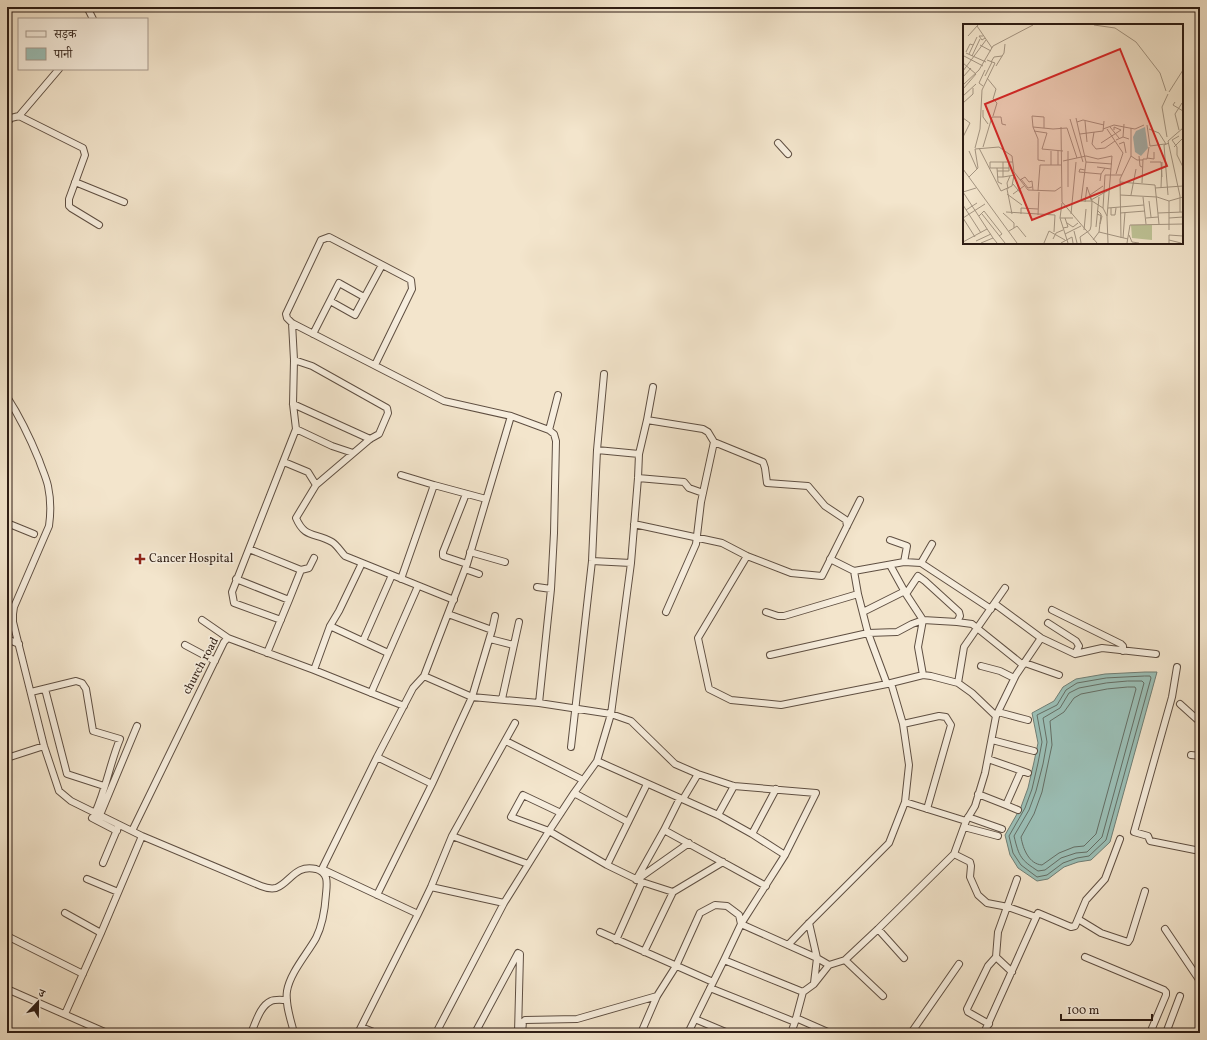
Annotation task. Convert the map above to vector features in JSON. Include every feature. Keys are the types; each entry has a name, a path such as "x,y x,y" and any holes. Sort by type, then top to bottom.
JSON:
{"street":[{"path":"87,7 92,18"},
{"path":"7,123 10,118 19,116 58,70"},
{"path":"19,116 83,148 85,155 69,199 70,206 99,225"},
{"path":"778,143 788,154"},
{"path":"75,182 124,202"},
{"path":"375,365 412,289 411,280 329,236 321,240 286,314 287,318 292,323 444,400 511,416 548,430 554,434 556,441 551,589 539,703"},
{"path":"330,301 355,315 382,265"},
{"path":"313,334 339,283 364,297"},
{"path":"281,620 234,603 232,592 296,429 292,323"},
{"path":"294,360 312,366 387,408 388,413 379,434 370,439 316,484 296,518 299,525 305,532 332,543 345,556 454,600"},
{"path":"571,747 592,561 597,450 604,374"},
{"path":"436,1033 504,903 574,793 598,761 611,714 631,563 639,454 653,387"},
{"path":"548,430 558,395"},
{"path":"7,397 30,438 48,485 51,503 49,526 14,607 13,622 44,746 59,791 71,801 118,828 132,831 261,886 276,888 292,875 303,869 310,868 322,870 418,914"},
{"path":"294,404 370,439"},
{"path":"322,870 377,757 413,688 424,676 466,566 511,416"},
{"path":"647,420 704,429 708,432 714,442 762,462 765,468 767,483 808,486 825,506 846,520 847,526"},
{"path":"296,429 332,446 353,453"},
{"path":"666,612 698,538 698,524 703,493 714,442"},
{"path":"597,450 639,454"},
{"path":"284,462 308,472 316,484"},
{"path":"401,475 486,499"},
{"path":"638,478 684,482 689,488 703,493"},
{"path":"401,579 434,485"},
{"path":"466,494 443,552 443,556 466,566 479,574"},
{"path":"634,524 722,543 747,556 791,573 822,576 860,500"},
{"path":"7,522 34,534"},
{"path":"890,540 907,546 904,562"},
{"path":"921,563 932,544"},
{"path":"249,549 301,570 309,568 314,558"},
{"path":"470,552 505,562"},
{"path":"747,556 698,638 709,688 731,700 781,706 889,684 923,675 958,684 972,693 997,714 1028,720"},
{"path":"830,558 854,571 904,562 921,563 993,606 1041,638 1075,654 1102,648 1156,654"},
{"path":"592,561 631,563"},
{"path":"314,670 330,626 362,563"},
{"path":"890,565 923,620 918,647 923,675"},
{"path":"267,653 301,570"},
{"path":"788,945 808,923 889,843 905,802 909,765 903,724 889,684 868,633 854,571"},
{"path":"363,641 392,575"},
{"path":"863,612 906,593 918,576 925,580 959,612 960,616 956,622"},
{"path":"236,579 290,600"},
{"path":"371,693 418,586"},
{"path":"537,587 551,589"},
{"path":"958,684 964,647 1005,588"},
{"path":"766,612 778,616 784,616 858,594"},
{"path":"1052,610 1121,644 1123,646 1123,651"},
{"path":"448,614 492,630"},
{"path":"377,894 432,784 472,697 490,639 495,616"},
{"path":"202,620 228,638"},
{"path":"770,655 868,633 897,632 923,620 966,622 977,627 1024,664 1059,675"},
{"path":"502,699 519,622"},
{"path":"1048,623 1078,643 1079,646 1075,654"},
{"path":"330,626 388,653"},
{"name":"church road","path":"132,831 214,661 224,642 228,638 404,706"},
{"path":"791,1033 804,992 814,984 829,965 845,960 954,854 966,822 975,806 988,759 997,714 1014,678 1041,638"},
{"path":"7,639 19,644"},
{"path":"490,639 513,645"},
{"path":"185,645 214,661"},
{"path":"981,666 1000,671 1014,678"},
{"path":"1177,667 1172,697 1134,832 1148,836 1150,841 1200,851"},
{"path":"424,676 472,697 539,703 611,714 632,721 675,764 698,774 734,786 816,793 785,855 741,924 688,1033"},
{"path":"31,692 76,681 82,684 86,689 93,731 120,739 96,815"},
{"path":"45,689 67,774 104,786"},
{"path":"1180,704 1200,722"},
{"path":"903,724 939,716 946,717 951,725 927,809"},
{"path":"376,1033 360,1030 431,887 452,836 515,723"},
{"path":"96,815 137,726"},
{"path":"992,740 1034,752"},
{"path":"506,741 583,780"},
{"path":"7,758 44,746"},
{"path":"1191,755 1200,756"},
{"path":"377,757 432,784"},
{"path":"988,759 1028,773"},
{"path":"598,761 718,815 785,855"},
{"path":"1006,805 1021,771"},
{"path":"616,940 639,881 664,830 698,774"},
{"path":"607,865 647,784"},
{"path":"718,815 734,786"},
{"path":"752,834 776,790"},
{"path":"574,793 628,822"},
{"path":"978,794 1018,810"},
{"path":"561,813 523,795 511,817 549,831 607,865 639,881 673,892"},
{"path":"905,802 966,822 998,836"},
{"path":"966,822 1002,829"},
{"path":"103,864 118,828"},
{"path":"664,830 766,886"},
{"path":"65,1014 142,836"},
{"path":"452,836 528,864"},
{"path":"984,1033 1038,913 1071,927 1075,926 1086,900 1105,879 1120,839"},
{"path":"639,881 689,843"},
{"path":"954,854 970,862 970,878 978,895 987,903 1008,907 1036,918"},
{"path":"644,952 673,892 723,862"},
{"path":"294,1033 287,1000 287,991 293,977 317,937 322,923 325,912 327,886 322,870"},
{"path":"87,879 118,892"},
{"path":"989,1024 968,1012 967,1009 988,966 996,957 998,932 1017,879"},
{"path":"431,887 504,903"},
{"path":"1078,919 1101,933 1128,942 1145,891"},
{"path":"641,1033 657,996 676,966 700,913 715,905 726,906 740,915 741,924"},
{"path":"65,913 101,933"},
{"path":"808,923 817,958 814,984"},
{"path":"741,924 817,958 829,965"},
{"path":"878,929 904,958"},
{"path":"1165,929 1200,981"},
{"path":"600,932 713,982"},
{"path":"7,936 83,974"},
{"path":"475,1033 518,953 520,954 518,1033"},
{"path":"996,957 1012,972"},
{"path":"1085,957 1166,992 1150,1033"},
{"path":"724,960 804,992"},
{"path":"845,960 883,996"},
{"path":"911,1033 959,964"},
{"path":"710,988 830,1033"},
{"path":"7,989 107,1033"},
{"path":"522,1033 523,1022 525,1020 577,1019 657,996"},
{"path":"1166,1033 1180,996"},
{"path":"251,1033 264,1006 272,1000 287,1000"},
{"path":"695,1020 728,1033"},
{"path":"1198,1033 1200,1025"}],"water":[{"path":"1157,672 1110,842 1091,860 1078,862 1064,867 1048,879 1037,881 1018,868 1010,855 1005,835 1021,807 1028,788 1034,762 1038,743 1032,713 1054,701 1063,687 1076,679 1105,674"}],"place":[{"name":"Cancer Hospital","path":"140,559"}]}
